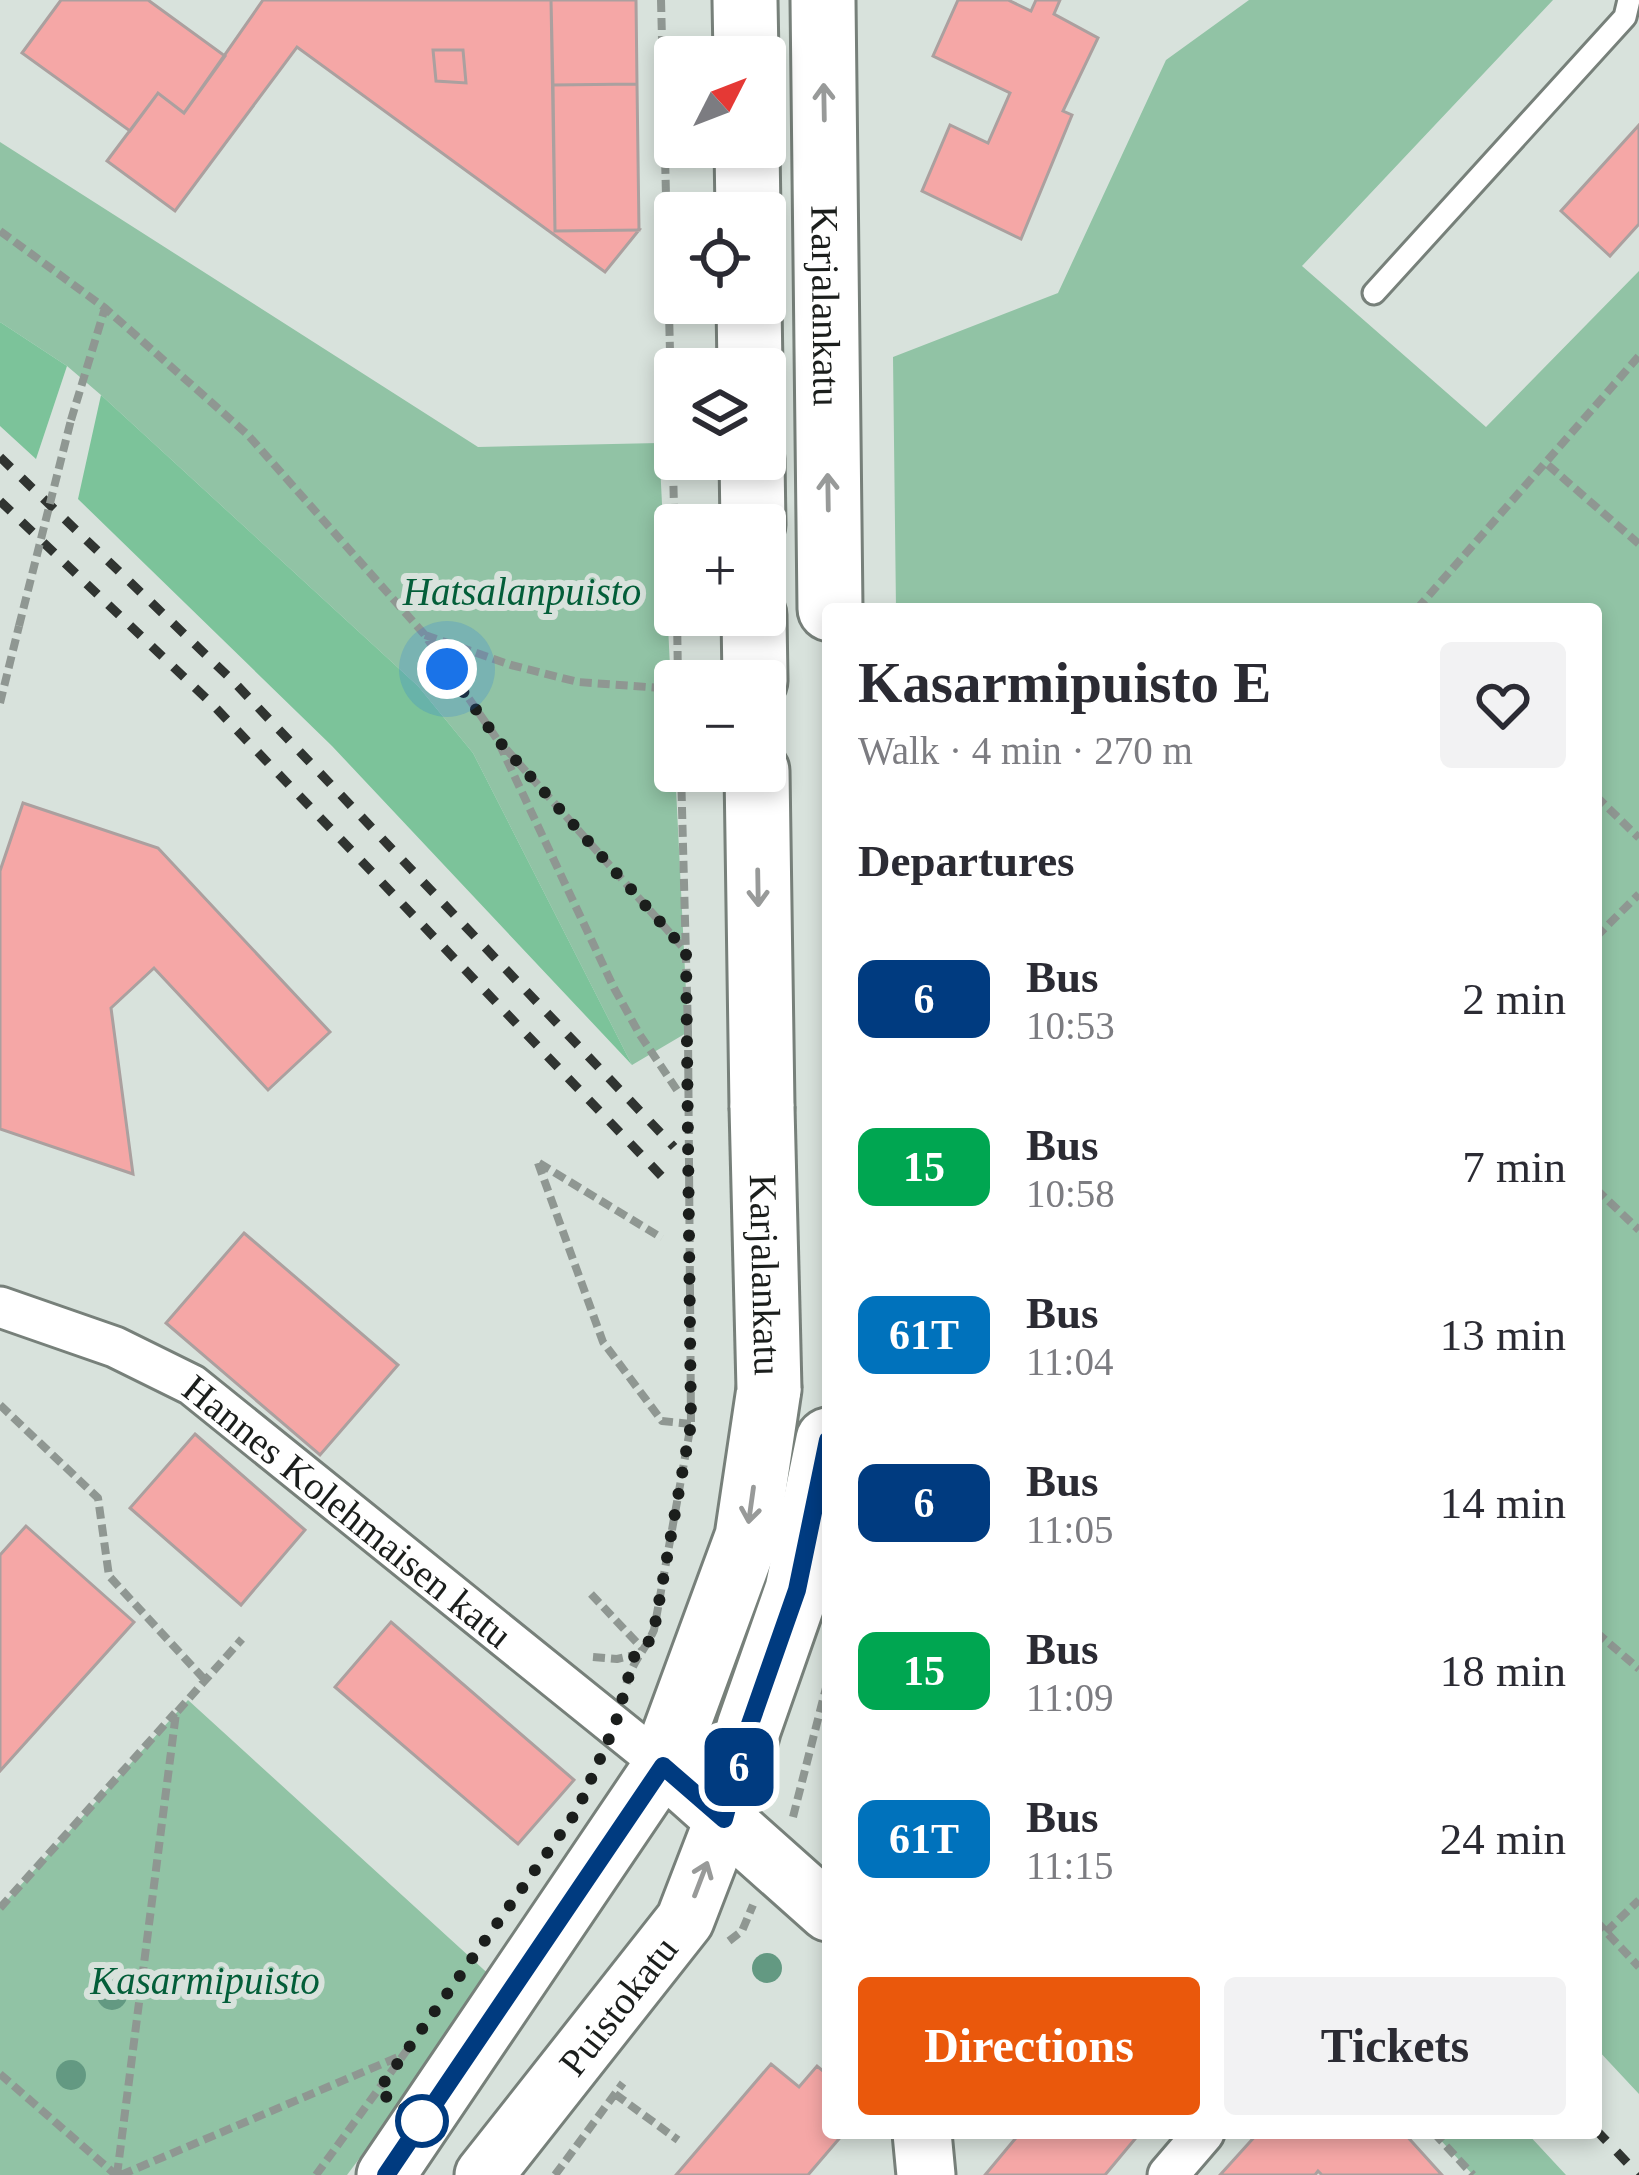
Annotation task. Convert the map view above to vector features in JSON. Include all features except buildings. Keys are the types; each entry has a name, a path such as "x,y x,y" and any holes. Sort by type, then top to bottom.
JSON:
{"main road":[{"path":"745,0 746,36"},
{"name":"Karjalankatu","path":"823,0 830,603"},
{"name":"Karjalankatu","path":"663,1766 747,1538 769,1389 757,792"},
{"path":"724,1819 749,1727 797,1590 822,1469"},
{"path":"386,2175 663,1766 822,1907"},
{"name":"Puistokatu","path":"484,2175 685,1920 724,1819"},
{"path":"923,2139 926,2175"}],"street":[{"name":"Hannes Kolehmaisen katu","path":"0,1307 115,1347 192,1385 663,1766"},
{"path":"1168,2175 1199,2139"}],"lane":[{"path":"1374,293 1624,17 1629,0"}],"path":[{"path":"661,0 674,504"},
{"path":"0,230 105,308 248,434 424,634 497,739 686,951"},
{"path":"0,703 71,420 105,308"},
{"path":"1422,603 1639,356"},
{"path":"1548,465 1639,544"},
{"path":"424,634 511,665 578,682 654,684"},
{"path":"497,739 614,988 677,1090"},
{"path":"615,1725 635,1654 654,1630 691,1424 682,792"},
{"path":"1602,802 1639,838"},
{"path":"1602,931 1639,894"},
{"path":"662,1238 538,1162 603,1342 662,1421 691,1424"},
{"path":"1602,1195 1639,1230"},
{"path":"0,1405 98,1498 109,1576 205,1681"},
{"path":"591,1594 642,1648"},
{"path":"1602,1637 1639,1669"},
{"path":"0,1908 242,1639"},
{"path":"792,1829 793,1805 822,1701"},
{"path":"118,2175 176,1713"},
{"path":"1606,1932 1639,1900"},
{"path":"1602,1928 1639,1967"},
{"path":"316,2175 417,2036"},
{"path":"118,2175 404,2054"},
{"path":"0,2074 118,2175"},
{"path":"615,2094 678,2140"},
{"path":"1440,2139 1473,2175"}],"green space":[{"path":"1249,0 1553,0 1302,266 1486,427 1639,271 1639,2094 1602,2054 1602,603 896,603 893,357 1058,293 1166,60"},
{"name":"Hatsalanpuisto","path":"0,142 478,447 654,443 654,480 661,480 662,504 654,504 654,636 669,636 670,660 654,660 654,792 676,792 688,1032 632,1065 473,753 418,686 101,395 0,322"},
{"path":"0,322 67,366 36,459 0,426"},
{"path":"101,395 418,686 473,753 632,1065 332,746 78,499"},
{"name":"Kasarmipuisto","path":"188,1700 494,1979 347,2175 0,2175 0,1908"},
{"path":"1440,2139 1533,2139 1566,2175 1473,2175"}],"railway":[{"path":"0,457 232,680 674,1147"},
{"path":"0,501 212,704 669,1184"},
{"path":"1602,2136 1639,2175"}],"bus line":[{"name":"6","path":"386,2175 663,1766 724,1819 749,1727 797,1590 822,1469"}],"route":[{"path":"422,2121 378,2091 577,1811 615,1725 635,1654 654,1630 691,1424 686,951 497,739 447,669"}]}
